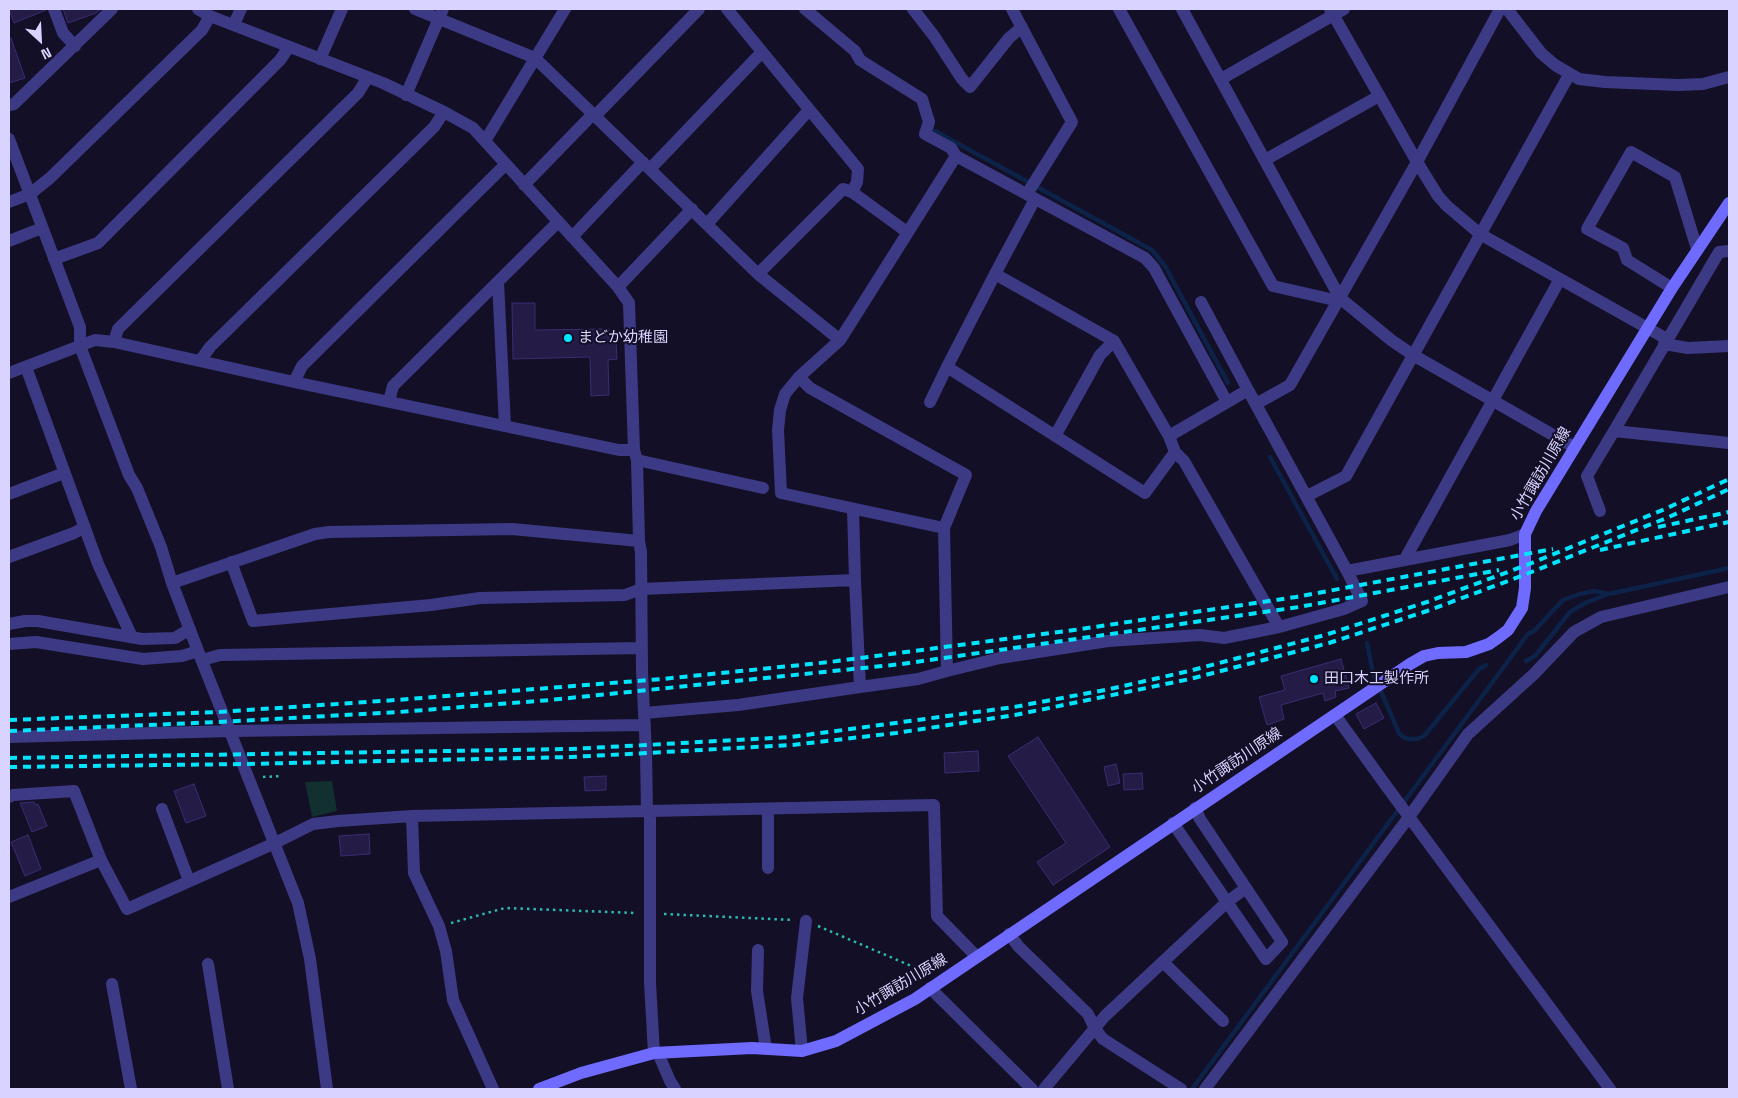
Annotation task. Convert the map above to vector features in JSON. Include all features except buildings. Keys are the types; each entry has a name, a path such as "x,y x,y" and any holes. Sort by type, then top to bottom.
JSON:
{"main road":[{"name":"小竹諏訪川原線","path":"539,1089 581,1073 656,1053 766,1049 802,1052 836,1041 915,999 1410,664 1424,656 1438,652 1466,652 1489,644 1508,630 1522,608 1525,534 1536,511 1672,288 1729,203"}],"street":[{"path":"54,9 63,33 75,46"},
{"path":"9,105 14,104 112,9"},
{"path":"198,9 210,16 368,77 444,112 473,128 618,287 629,303 641,552 642,648 651,913 650,983 656,1053 675,1089"},
{"path":"234,24 241,9"},
{"path":"320,59 342,9"},
{"path":"415,9 441,14 535,58 758,274 840,340"},
{"path":"485,141 565,9"},
{"path":"524,185 699,9"},
{"path":"727,9 858,169 857,182 852,192"},
{"path":"805,9 854,51 860,60 922,98 929,122 925,134 951,148 956,156 1032,190 1145,258 1154,268 1227,402"},
{"path":"913,9 934,36 962,79 970,87 1009,38 1022,27"},
{"path":"930,402 995,274 1032,190 1072,122 1012,9"},
{"path":"1119,9 1273,286 1330,299 1340,298"},
{"path":"1182,9 1340,298 1391,340 1413,355 1574,447"},
{"path":"1256,404 1290,385 1416,162 1507,10 1541,53 1569,74 1579,79 1596,82 1678,85 1703,84 1729,77"},
{"path":"1221,79 1336,11 1379,96 1416,162 1438,196 1458,217 1480,234 1648,328 1665,342 1688,348 1729,346"},
{"path":"406,95 441,14"},
{"path":"9,202 30,194 50,178 202,30 210,16"},
{"path":"54,259 98,243 280,60 289,47"},
{"path":"572,237 762,52"},
{"path":"1307,496 1346,476 1569,74"},
{"path":"114,342 118,329 358,93 368,77"},
{"path":"1265,160 1379,96"},
{"path":"707,224 809,110"},
{"path":"200,361 210,347 434,126 444,112"},
{"path":"9,139 80,327 80,346 129,475 137,488 161,548 172,583 298,902 310,959 327,1089"},
{"path":"1672,288 1627,260 1623,248 1587,229 1631,152 1675,176 1699,247 1715,252 1724,252"},
{"path":"944,528 781,493 778,430 780,410 785,394 799,376 840,340 956,156"},
{"path":"294,382 302,366 506,164"},
{"path":"758,274 843,189 852,192 907,232"},
{"path":"618,287 692,210"},
{"path":"389,401 393,386 558,222"},
{"path":"9,240 42,228"},
{"path":"1600,510 1587,476 1665,342 1724,252"},
{"path":"995,274 1114,341 1169,436 1174,452 1184,461 1279,627"},
{"path":"1405,559 1560,279"},
{"path":"498,282 505,426"},
{"path":"9,736 644,719 918,678 1000,658 1108,641 1200,635 1224,638 1279,627 1344,609 1362,601 1201,302"},
{"path":"9,373 95,340 114,342 619,450 763,488"},
{"path":"1055,436 1100,355 1114,341"},
{"path":"26,367 98,564 132,637"},
{"path":"947,367 1146,493 1174,452"},
{"path":"799,376 810,388 966,475 944,528 947,671"},
{"path":"1169,436 1248,390"},
{"path":"1614,431 1729,443"},
{"path":"9,494 64,473"},
{"path":"853,508 860,687"},
{"path":"9,557 74,533 85,527"},
{"path":"172,583 315,534 329,532 512,530 639,541"},
{"path":"1346,571 1510,540 1525,534"},
{"path":"231,562 253,621 431,605 480,598 625,595 641,589 855,580"},
{"path":"1205,1089 1468,734 1534,674 1574,632 1601,617 1729,587"},
{"path":"9,624 38,621 142,639 174,638 190,629"},
{"path":"9,644 36,642 143,659 200,655 642,648"},
{"path":"1335,715 1610,1089"},
{"path":"9,797 13,795 74,791 101,860 128,909 275,844 313,824 412,816 934,805 937,916 977,957"},
{"path":"1173,823 1266,958 1282,942 1200,819 1195,808"},
{"path":"162,809 189,881"},
{"path":"768,809 768,868"},
{"path":"412,816 414,873 439,926 446,951 453,1000 493,1089"},
{"path":"9,897 101,860"},
{"path":"1044,1089 1105,1016 1226,902 1246,888"},
{"path":"802,1052 797,998 806,921"},
{"path":"1009,934 1018,947 1088,1014 1102,1039 1181,1089"},
{"path":"758,950 757,991 766,1049"},
{"path":"1163,962 1223,1021"},
{"path":"208,964 228,1089"},
{"path":"112,984 131,1089"},
{"path":"930,988 1032,1089"}],"path":[{"path":"249,777 282,776"},
{"path":"439,926 505,908 806,921 942,980"}],"green space":[{"path":"332,781 337,811 312,817 305,782"}],"waterway":[{"path":"935,131 1152,250 1165,266 1228,383"},
{"path":"1270,457 1337,579"},
{"path":"1192,1089 1528,634 1534,631 1563,600 1594,591 1609,594 1729,568"},
{"path":"1526,661 1535,656 1570,612 1585,603 1608,594"},
{"path":"1367,643 1373,673 1399,733 1409,739 1417,739 1424,736 1479,669 1486,665"}],"railway":[{"path":"9,758 570,749 791,737 1014,707 1110,689 1189,671 1325,635 1427,602 1524,566 1665,509 1729,479"},
{"path":"9,767 571,757 792,745 896,733 1015,715 1190,679 1329,643 1427,611 1524,575 1669,517 1729,489"},
{"path":"1658,527 1729,512"},
{"path":"1600,550 1729,522"},
{"path":"9,720 218,712 396,700 662,679 830,662 1074,630 1296,597 1553,549"},
{"path":"9,731 399,712 550,700 902,664 1299,607 1499,570"}],"place":[{"name":"まどか幼稚園","path":"568,338"},
{"name":"田口木工製作所","path":"1314,679"}]}
